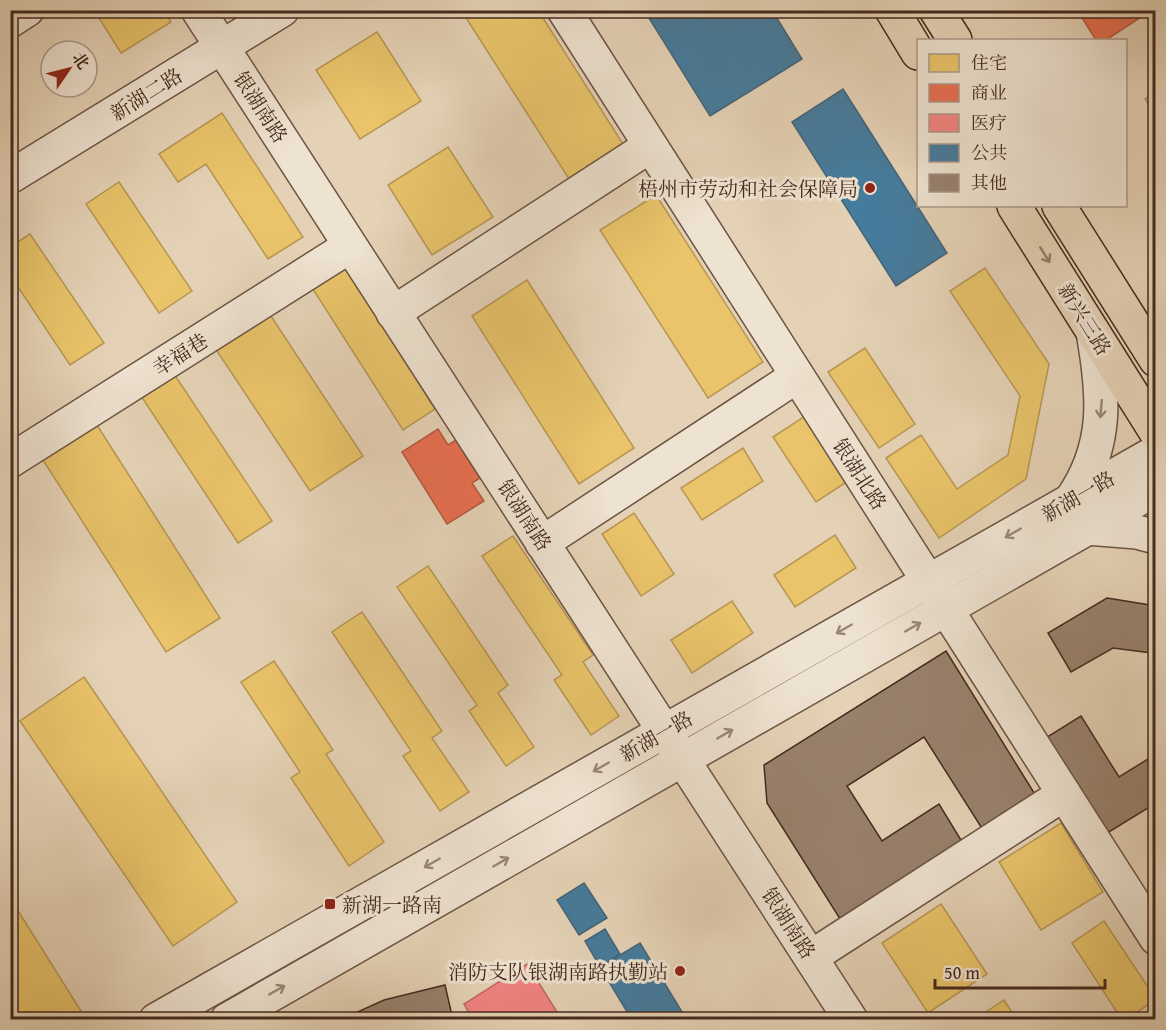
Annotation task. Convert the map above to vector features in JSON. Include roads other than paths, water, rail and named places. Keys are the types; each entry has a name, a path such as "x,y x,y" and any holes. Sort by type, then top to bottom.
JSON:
{"main road":[{"path":"892,10 917,51"},
{"path":"936,10 954,39"},
{"name":"新兴三路","path":"1015,207 1155,432"},
{"name":"新兴三路","path":"1060,207 1155,360"}],"street":[{"path":"10,21 27,10"},
{"name":"银湖南路","path":"198,10 851,1020"},
{"name":"新湖二路","path":"13,169 282,10"},
{"name":"银湖北路","path":"564,10 1155,938"},
{"path":"393,313 650,146"},
{"name":"幸福巷","path":"10,461 350,246"},
{"path":"1125,311 1155,327"},
{"path":"1071,500 1084,481 1093,460 1099,432 1102,401 1101,375 1092,330"},
{"path":"543,543 798,376"},
{"name":"新湖一路","path":"156,1020 1155,452"},
{"name":"新湖一路","path":"227,1020 1155,489"},
{"path":"1087,528 1128,531 1155,537"},
{"path":"811,957 1064,794"}],"place":[{"name":"梧州市劳动和社会保障局","path":"870,188"},
{"name":"新湖一路南","path":"330,904"},
{"name":"消防支队银湖南路执勤站","path":"680,971"}]}
